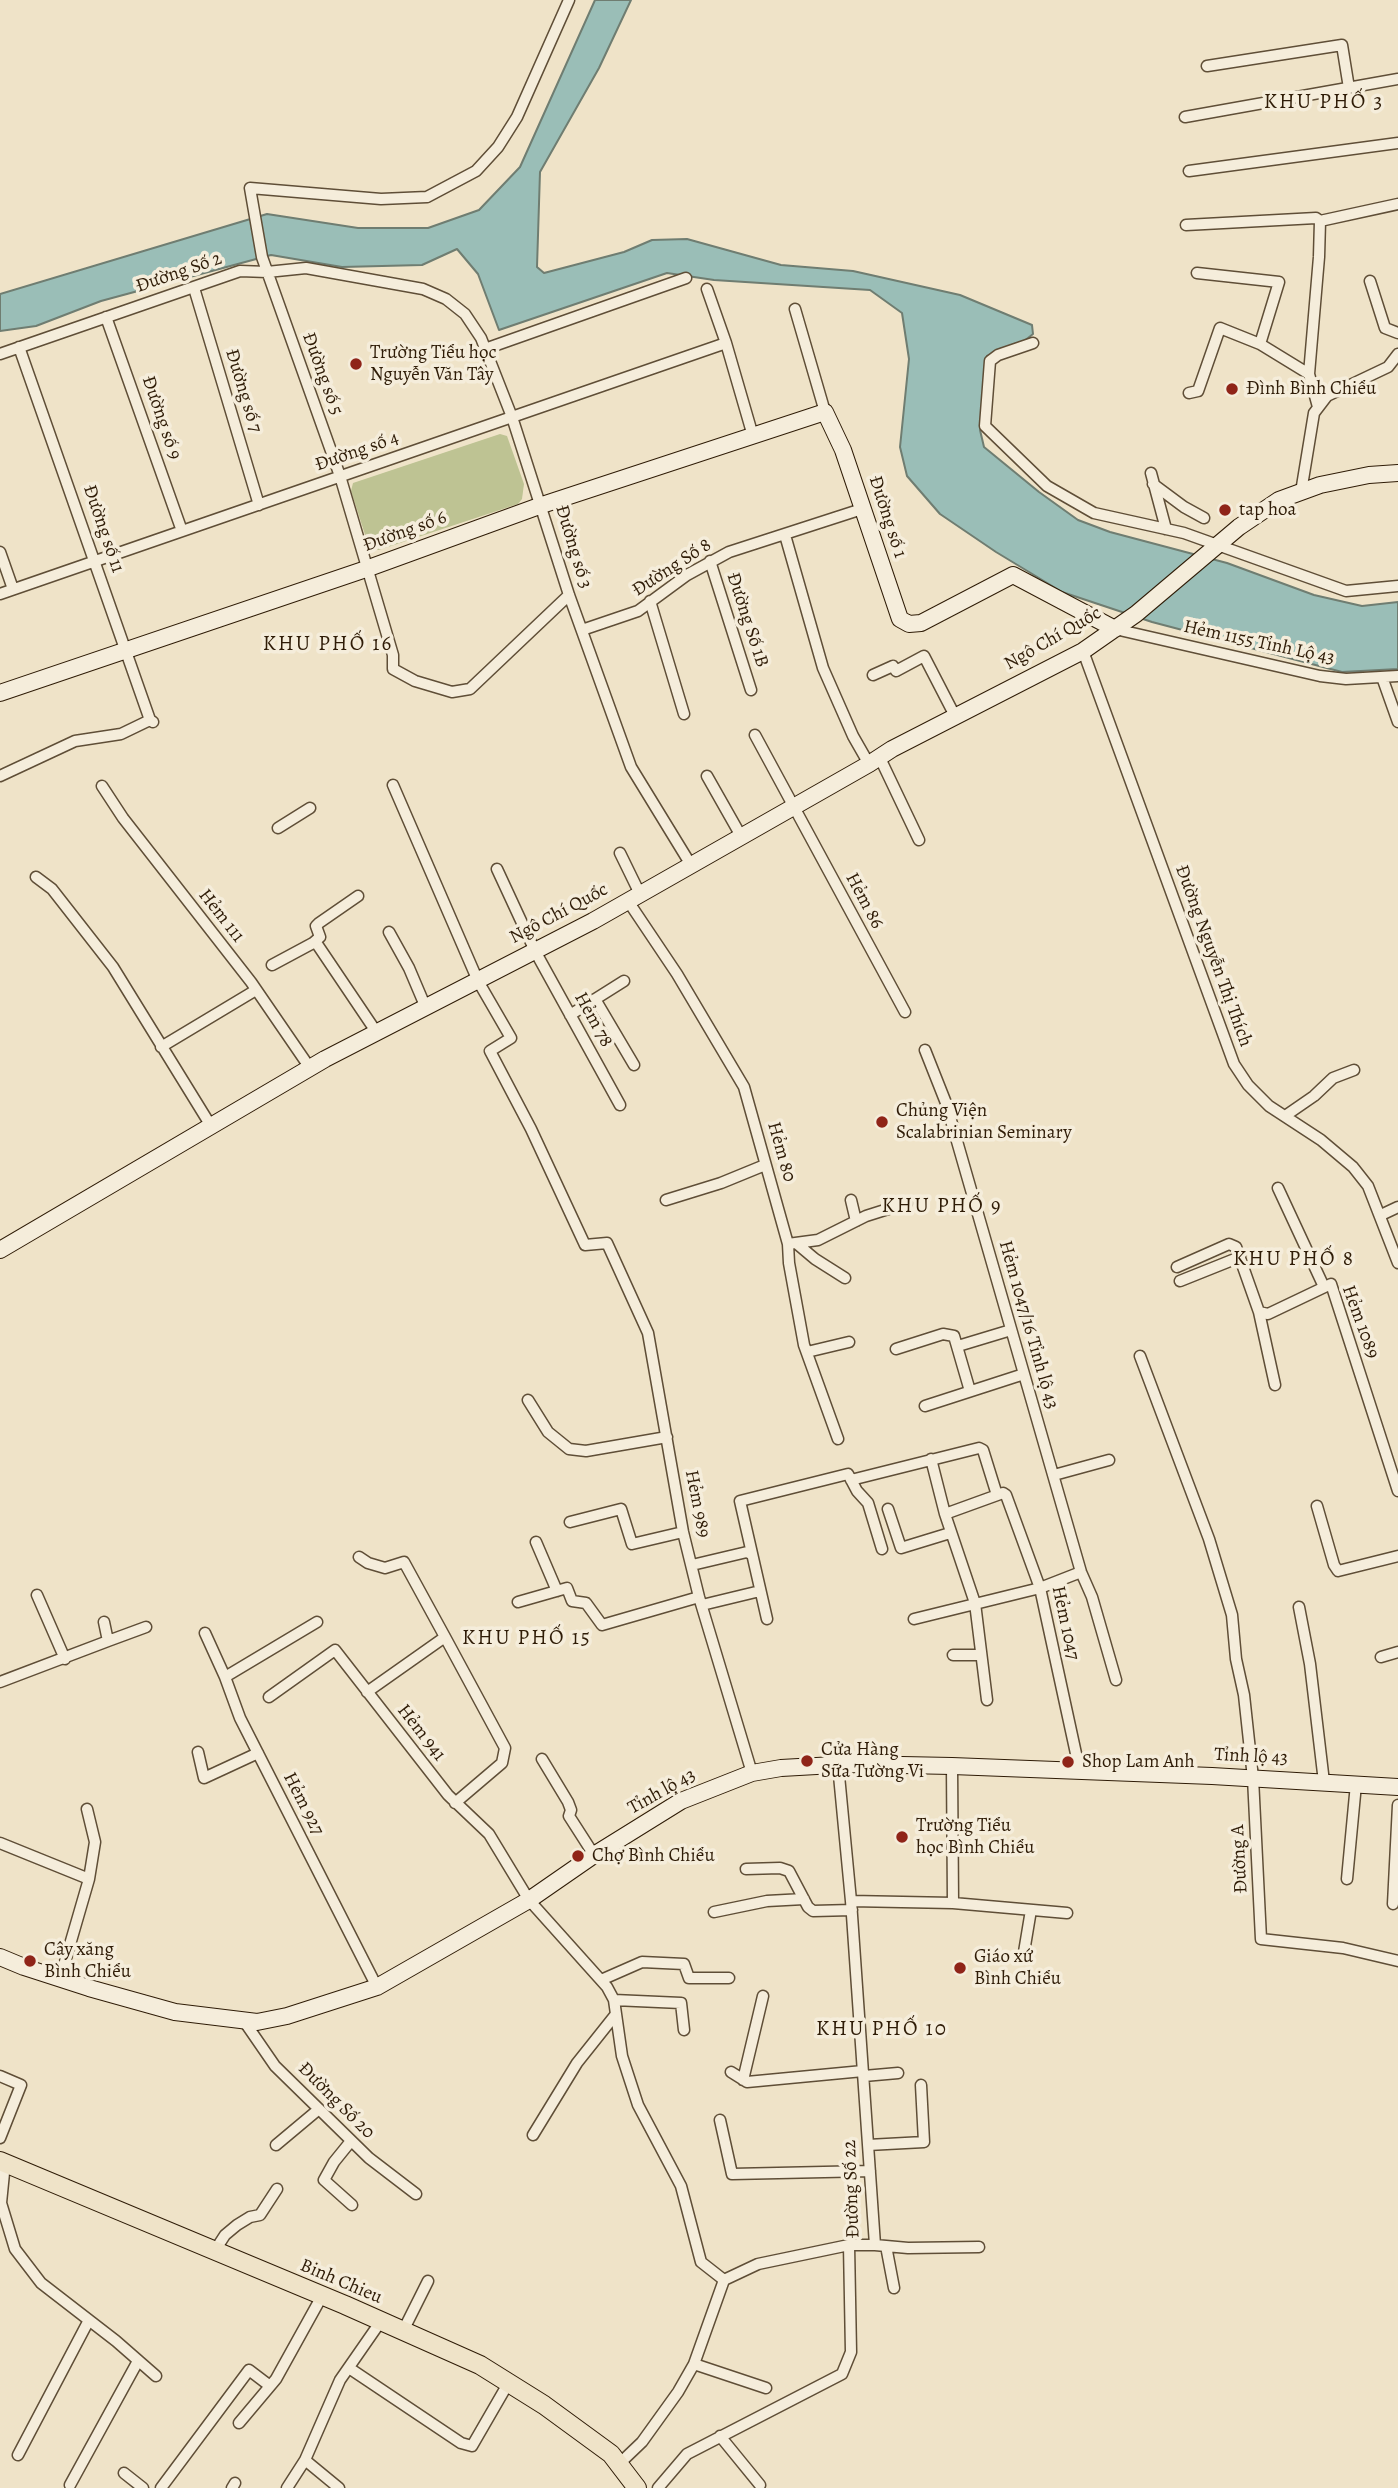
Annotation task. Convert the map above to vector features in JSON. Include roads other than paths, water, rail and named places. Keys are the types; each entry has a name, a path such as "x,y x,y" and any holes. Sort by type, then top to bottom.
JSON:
{"main road":[{"name":"Đường số 6","path":"0,693 369,568 542,505 825,412"},
{"name":"Đường số 1","path":"825,412 843,450 900,619 909,624 921,622 1013,575 1115,629"},
{"name":"Ngô Chí Quốc","path":"0,1250 310,1068 535,951 874,760 1083,651 1136,614 1214,548 1279,500 1320,485 1369,475 1398,473"},
{"name":"Tỉnh lộ 43","path":"0,1957 60,1979 175,2012 257,2022 287,2016 377,1987 528,1900 681,1801 752,1773 781,1768 838,1765 952,1766 1253,1778 1398,1787"},
{"name":"Binh Chieu","path":"2,2162 480,2365 509,2382 611,2454 636,2488"}],"street":[{"name":"Đường số 5","path":"569,0 517,117 498,147 476,171 427,197 381,199 250,188 261,257 340,476 393,654 393,669 415,681 452,692 470,689 569,595"},
{"path":"1207,66 1342,45 1349,88"},
{"path":"1185,117 1398,79"},
{"path":"1189,171 1398,143"},
{"path":"1186,225 1316,218 1320,221 1398,204"},
{"path":"1318,407 1309,374 1320,257 1320,221"},
{"name":"Đường Số 2","path":"0,354 240,271 267,272 306,268 423,289 446,299 465,314 483,343"},
{"path":"1197,273 1279,282 1260,344"},
{"path":"483,343 686,278"},
{"path":"1370,281 1385,328 1398,333"},
{"name":"Đường số 7","path":"194,288 259,505"},
{"path":"707,289 726,342 753,436"},
{"name":"Đường số 1","path":"795,309 825,412"},
{"name":"Đường số 9","path":"106,317 182,531"},
{"path":"1189,393 1198,391 1220,328 1260,344 1309,374"},
{"name":"Đường số 4","path":"0,594 726,342"},
{"name":"Đường số 3","path":"483,343 512,417 569,595 631,767 691,865"},
{"path":"1033,343 998,355 990,361 985,426 1047,486 1094,513 1166,529 1214,548 1346,591 1398,586"},
{"name":"Đường số 11","path":"0,776 75,741 121,734 152,721 19,347"},
{"path":"1301,492 1314,414 1318,407 1327,396 1388,367 1398,354"},
{"path":"1166,529 1152,478 1184,507 1204,518"},
{"name":"Đường Số 8","path":"582,630 638,611 710,561 862,509"},
{"path":"785,534 823,668 853,736 874,760 919,840"},
{"path":"0,552 3,568 13,589"},
{"name":"Đường Số 1B","path":"710,561 751,690"},
{"path":"650,601 684,714"},
{"name":"Hẻm 1155 Tỉnh Lộ 43","path":"1115,629 1320,676 1346,679 1398,676"},
{"name":"Đường Nguyễn Thị Thích","path":"1083,651 1234,1064 1269,1106 1321,1140 1353,1167 1368,1186 1398,1263"},
{"path":"873,675 894,666 896,671 924,656 955,716"},
{"path":"1382,677 1398,722"},
{"name":"Hẻm 86","path":"755,736 905,1012"},
{"path":"707,776 741,836"},
{"path":"393,785 478,981"},
{"name":"Hẻm 111","path":"102,786 123,818 256,990 310,1068"},
{"path":"278,828 310,808"},
{"name":"Hẻm 80","path":"620,853 634,897 744,1087 765,1165 792,1243 789,1263 807,1352 838,1438"},
{"name":"Hẻm 78","path":"497,869 535,951 620,1105"},
{"path":"36,877 52,889 113,967 211,1126"},
{"path":"272,965 313,943 321,935 317,926 319,923 358,896"},
{"path":"389,933 409,968 426,1008"},
{"path":"313,943 317,944 377,1033"},
{"name":"Hẻm 989","path":"478,981 511,1038 490,1051 531,1129 584,1245 607,1243 648,1333 683,1532 752,1773"},
{"path":"570,1015 624,981"},
{"path":"161,1047 256,990"},
{"path":"595,999 634,1065"},
{"name":"Hẻm 1047/16 Tỉnh lộ 43","path":"925,1050 946,1103 1081,1572 1092,1597 1116,1680"},
{"path":"1285,1116 1314,1096 1333,1078 1354,1070"},
{"path":"666,1200 721,1183 765,1165"},
{"path":"1278,1188 1324,1287"},
{"path":"851,1200 856,1221"},
{"path":"792,1243 818,1240 856,1221 907,1203"},
{"path":"1381,1215 1398,1207"},
{"path":"792,1243 845,1279"},
{"path":"1177,1267 1229,1244 1236,1247 1259,1312 1275,1385"},
{"path":"1180,1280 1240,1257"},
{"name":"Hẻm 1089","path":"1259,1312 1268,1314 1331,1284 1398,1491"},
{"path":"958,1346 1011,1330"},
{"path":"896,1349 949,1334 954,1336 970,1391"},
{"path":"807,1352 849,1342"},
{"name":"Đường A","path":"1140,1356 1209,1539 1233,1615 1236,1659 1244,1695 1253,1778 1261,1939 1343,1948 1398,1961"},
{"path":"925,1406 1024,1374"},
{"path":"528,1401 548,1432 569,1449 586,1451 667,1437"},
{"name":"Hẻm 1047","path":"751,1554 740,1502 848,1474 851,1480 982,1449 997,1495 1006,1494 1040,1588 1080,1772"},
{"path":"931,1459 950,1533 975,1603 988,1700"},
{"path":"1054,1475 1109,1460"},
{"path":"851,1480 868,1503 882,1549"},
{"path":"945,1514 997,1495"},
{"path":"1317,1506 1338,1571 1398,1556"},
{"path":"570,1522 621,1509 632,1544 683,1532"},
{"path":"888,1509 901,1548 950,1533"},
{"path":"536,1542 557,1591"},
{"path":"692,1565 747,1552 751,1554 767,1619"},
{"path":"359,1557 385,1568 404,1562 505,1748 502,1763 455,1803"},
{"path":"914,1619 1040,1588 1081,1572"},
{"path":"518,1602 567,1588 572,1601 586,1603 601,1625 701,1601 760,1591"},
{"path":"37,1595 65,1659"},
{"path":"1299,1607 1310,1664 1324,1782"},
{"path":"104,1622 108,1641"},
{"path":"225,1677 317,1622"},
{"path":"0,1682 146,1627"},
{"name":"Hẻm 927","path":"205,1633 240,1718 377,1987"},
{"path":"367,1692 445,1637"},
{"name":"Hẻm 941","path":"269,1697 335,1650 455,1803 489,1834 528,1900 601,1980 614,2000"},
{"path":"1381,1657 1398,1652"},
{"path":"953,1655 981,1655"},
{"path":"198,1752 204,1778 258,1754"},
{"path":"542,1759 568,1802 571,1810 569,1816 594,1855"},
{"name":"Đường Số 22","path":"724,2280 758,2264 849,2245 880,2245 870,2171 852,1905 838,1765"},
{"path":"952,1766 953,1903"},
{"path":"1347,1879 1356,1784"},
{"path":"1393,1904 1398,1805"},
{"path":"60,1979 89,1879 95,1842 87,1810"},
{"path":"0,1843 89,1879"},
{"path":"746,1869 787,1870 813,1911 852,1905 953,1903 1067,1913"},
{"path":"715,1912 767,1900 804,1899"},
{"path":"1024,1952 1031,1910"},
{"path":"601,1980 642,1962 684,1964 689,1978 729,1978"},
{"path":"743,2080 763,1996"},
{"path":"619,2464 642,2442 665,2412 694,2364 724,2280 701,2262 681,2186 638,2105 622,2056 614,2000 681,2003 684,2029"},
{"path":"533,2135 577,2063 616,2014"},
{"name":"Đường Số 20","path":"244,2021 275,2066 369,2158 416,2194"},
{"path":"731,2072 747,2082 898,2073"},
{"path":"0,2076 21,2085 0,2138"},
{"path":"868,2145 924,2142 921,2085"},
{"path":"276,2145 318,2109"},
{"path":"720,2120 732,2174 870,2171"},
{"path":"351,2141 324,2180 352,2205"},
{"path":"2,2162 1,2203 15,2249 41,2283 156,2376"},
{"path":"215,2252 225,2235 237,2225 250,2217 260,2215 277,2189"},
{"path":"658,2488 687,2454 842,2374 851,2352 849,2245"},
{"path":"894,2288 880,2245 908,2248 979,2247"},
{"path":"403,2331 428,2281"},
{"path":"239,2423 270,2386 322,2296"},
{"path":"18,2455 89,2320"},
{"path":"287,2488 305,2460 340,2380 381,2321"},
{"path":"70,2485 138,2361"},
{"path":"694,2364 766,2388"},
{"path":"349,2368 461,2443 472,2446 509,2382"},
{"path":"161,2488 249,2370 270,2386"},
{"path":"720,2436 760,2485"},
{"path":"305,2460 339,2488"},
{"path":"124,2473 144,2488"}],"water":[{"path":"595,0 631,0 599,68 540,172 537,267 544,273 624,252 652,240 687,239 781,265 853,271 960,295 1032,325 1033,334 1023,342 987,356 980,430 984,447 1078,520 1110,532 1227,563 1314,595 1362,606 1398,602 1398,669 1342,672 1152,622 1062,592 940,514 907,476 900,447 909,359 902,313 870,290 714,280 667,273 499,330 478,274 457,249 422,265 342,267 271,255 101,301 36,326 0,331 0,294 267,214 358,228 428,228 479,210 520,167"}],"place":[{"name":"Trường Tiểu học Nguyễn Văn Tây","path":"356,364"},
{"name":"Đình Bình Chiểu","path":"1232,389"},
{"name":"tap hoa","path":"1225,510"},
{"name":"Chủng Viện Scalabrinian Seminary","path":"882,1122"},
{"name":"Cửa Hàng Sữa Tường Vi","path":"807,1761"},
{"name":"Shop Lam Anh","path":"1068,1762"},
{"name":"Trường Tiểu học Bình Chiểu","path":"902,1837"},
{"name":"Chợ Bình Chiểu","path":"578,1856"},
{"name":"Cây xăng Bình Chiểu","path":"30,1961"},
{"name":"Giáo xứ Bình Chiểu","path":"960,1968"}],"district":[{"name":"KHU PHỐ 3","path":"1324,103"},
{"name":"KHU PHỐ 16","path":"328,645"},
{"name":"KHU PHỐ 9","path":"942,1207"},
{"name":"KHU PHỐ 8","path":"1294,1260"},
{"name":"KHU PHỐ 15","path":"527,1639"},
{"name":"KHU PHỐ 10","path":"882,2030"}]}
